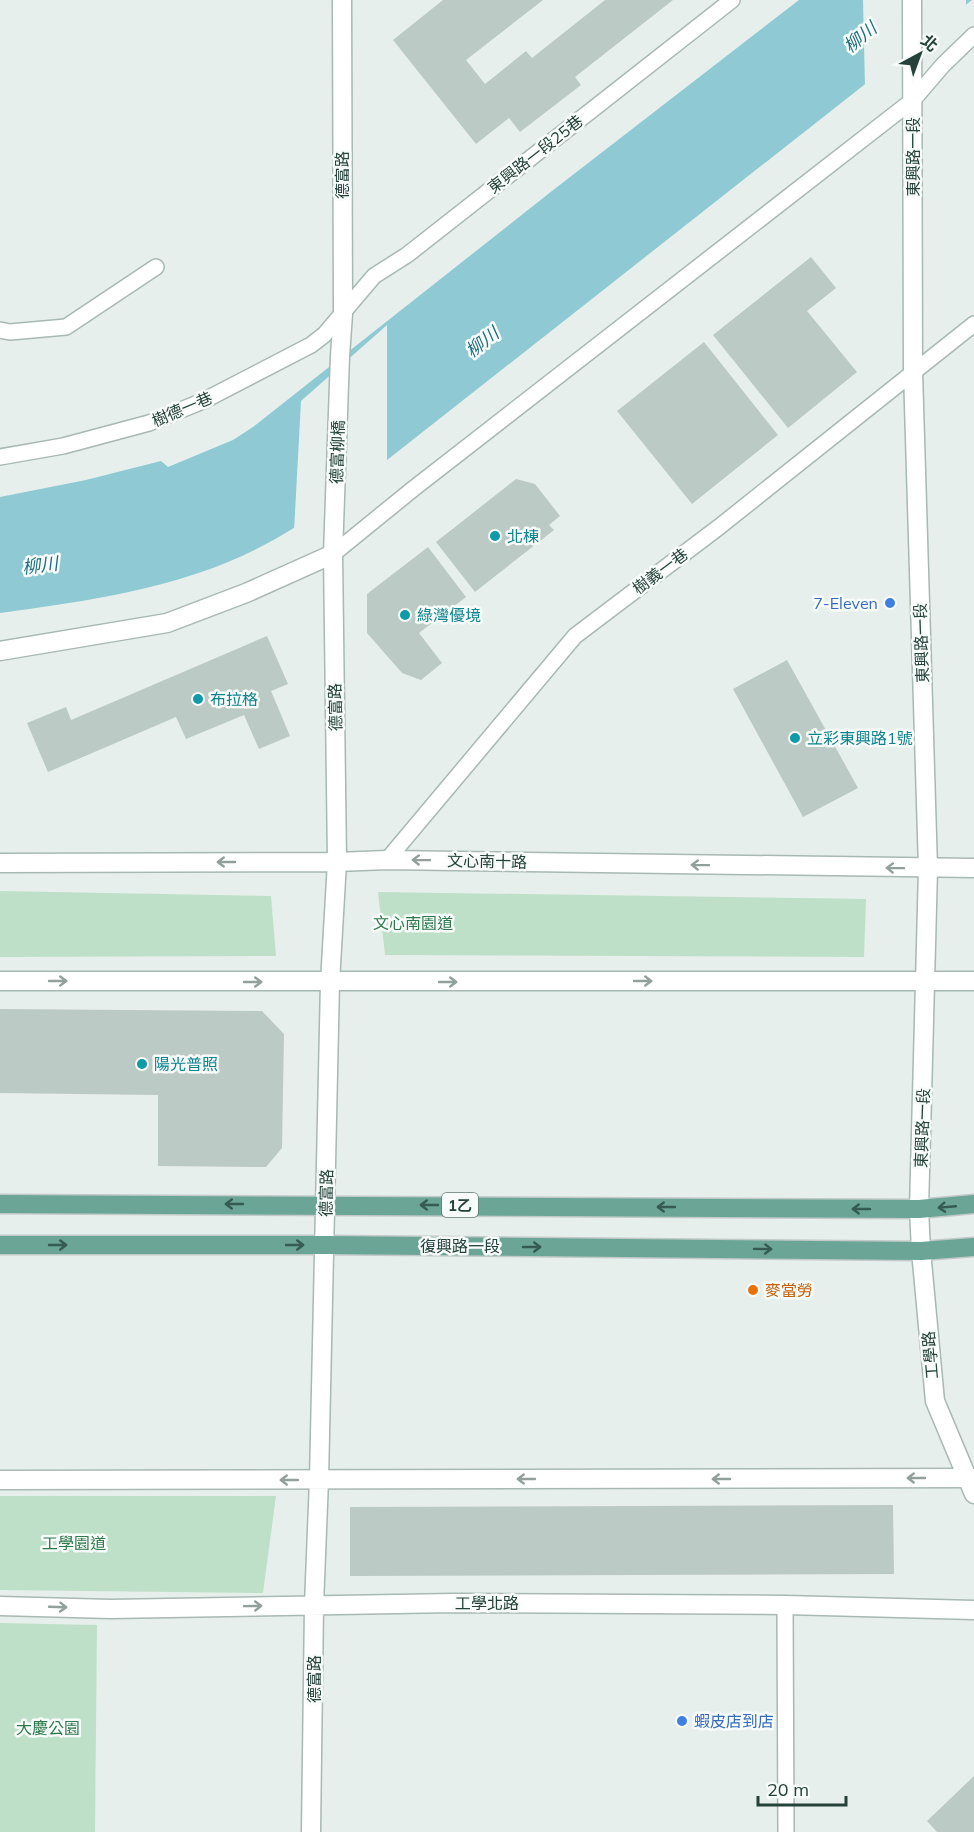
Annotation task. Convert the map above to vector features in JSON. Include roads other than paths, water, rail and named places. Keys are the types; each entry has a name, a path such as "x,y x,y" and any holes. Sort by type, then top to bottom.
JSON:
{"main road":[{"name":"1乙","path":"0,1204 919,1209 974,1204"},
{"name":"復興路一段","path":"0,1245 325,1245 921,1251 974,1247"}],"street":[{"name":"德富路","path":"340,350 343,314 342,0"},
{"name":"東興路一段","path":"912,0 913,372 928,869 919,1209"},
{"name":"德富柳橋","path":"333,554 340,350"},
{"name":"德富路","path":"310,1832 330,982 337,862 333,554"},
{"path":"0,651 167,623 246,593 333,554"},
{"name":"文心南十路","path":"0,863 387,860 974,868"},
{"path":"0,981 974,981"},
{"name":"工學路","path":"919,1209 934,1401 972,1483"},
{"path":"0,1480 972,1483"},
{"name":"工學北路","path":"0,1606 111,1609 453,1603 785,1605 974,1610"}],"lane":[{"name":"東興路一段25巷","path":"343,314 375,276 425,241 732,0"},
{"path":"333,554 413,489 913,100 974,35"},
{"path":"0,330 10,332 66,327 156,267"},
{"name":"樹德一巷","path":"0,457 63,446 149,423 203,401 311,345 324,335 343,314"},
{"name":"樹義一巷","path":"387,860 575,636 719,526 974,324"},
{"path":"785,1605 786,1832"}],"water":[{"name":"柳川","path":"799,0 972,0 382,464 291,530 245,555 177,580 71,603 0,613 0,497 86,480 161,461 168,467 233,440 253,427"}],"place":[{"name":"北棟","path":"495,536"},
{"name":"7-Eleven","path":"890,603"},
{"name":"綠灣優境","path":"405,615"},
{"name":"布拉格","path":"198,699"},
{"name":"立彩東興路1號","path":"795,738"},
{"name":"陽光普照","path":"142,1064"},
{"name":"麥當勞","path":"753,1290"},
{"name":"蝦皮店到店","path":"682,1721"}],"park label":[{"name":"文心南園道","path":"413,923"},
{"name":"工學園道","path":"74,1543"},
{"name":"大慶公園","path":"48,1728"}]}
